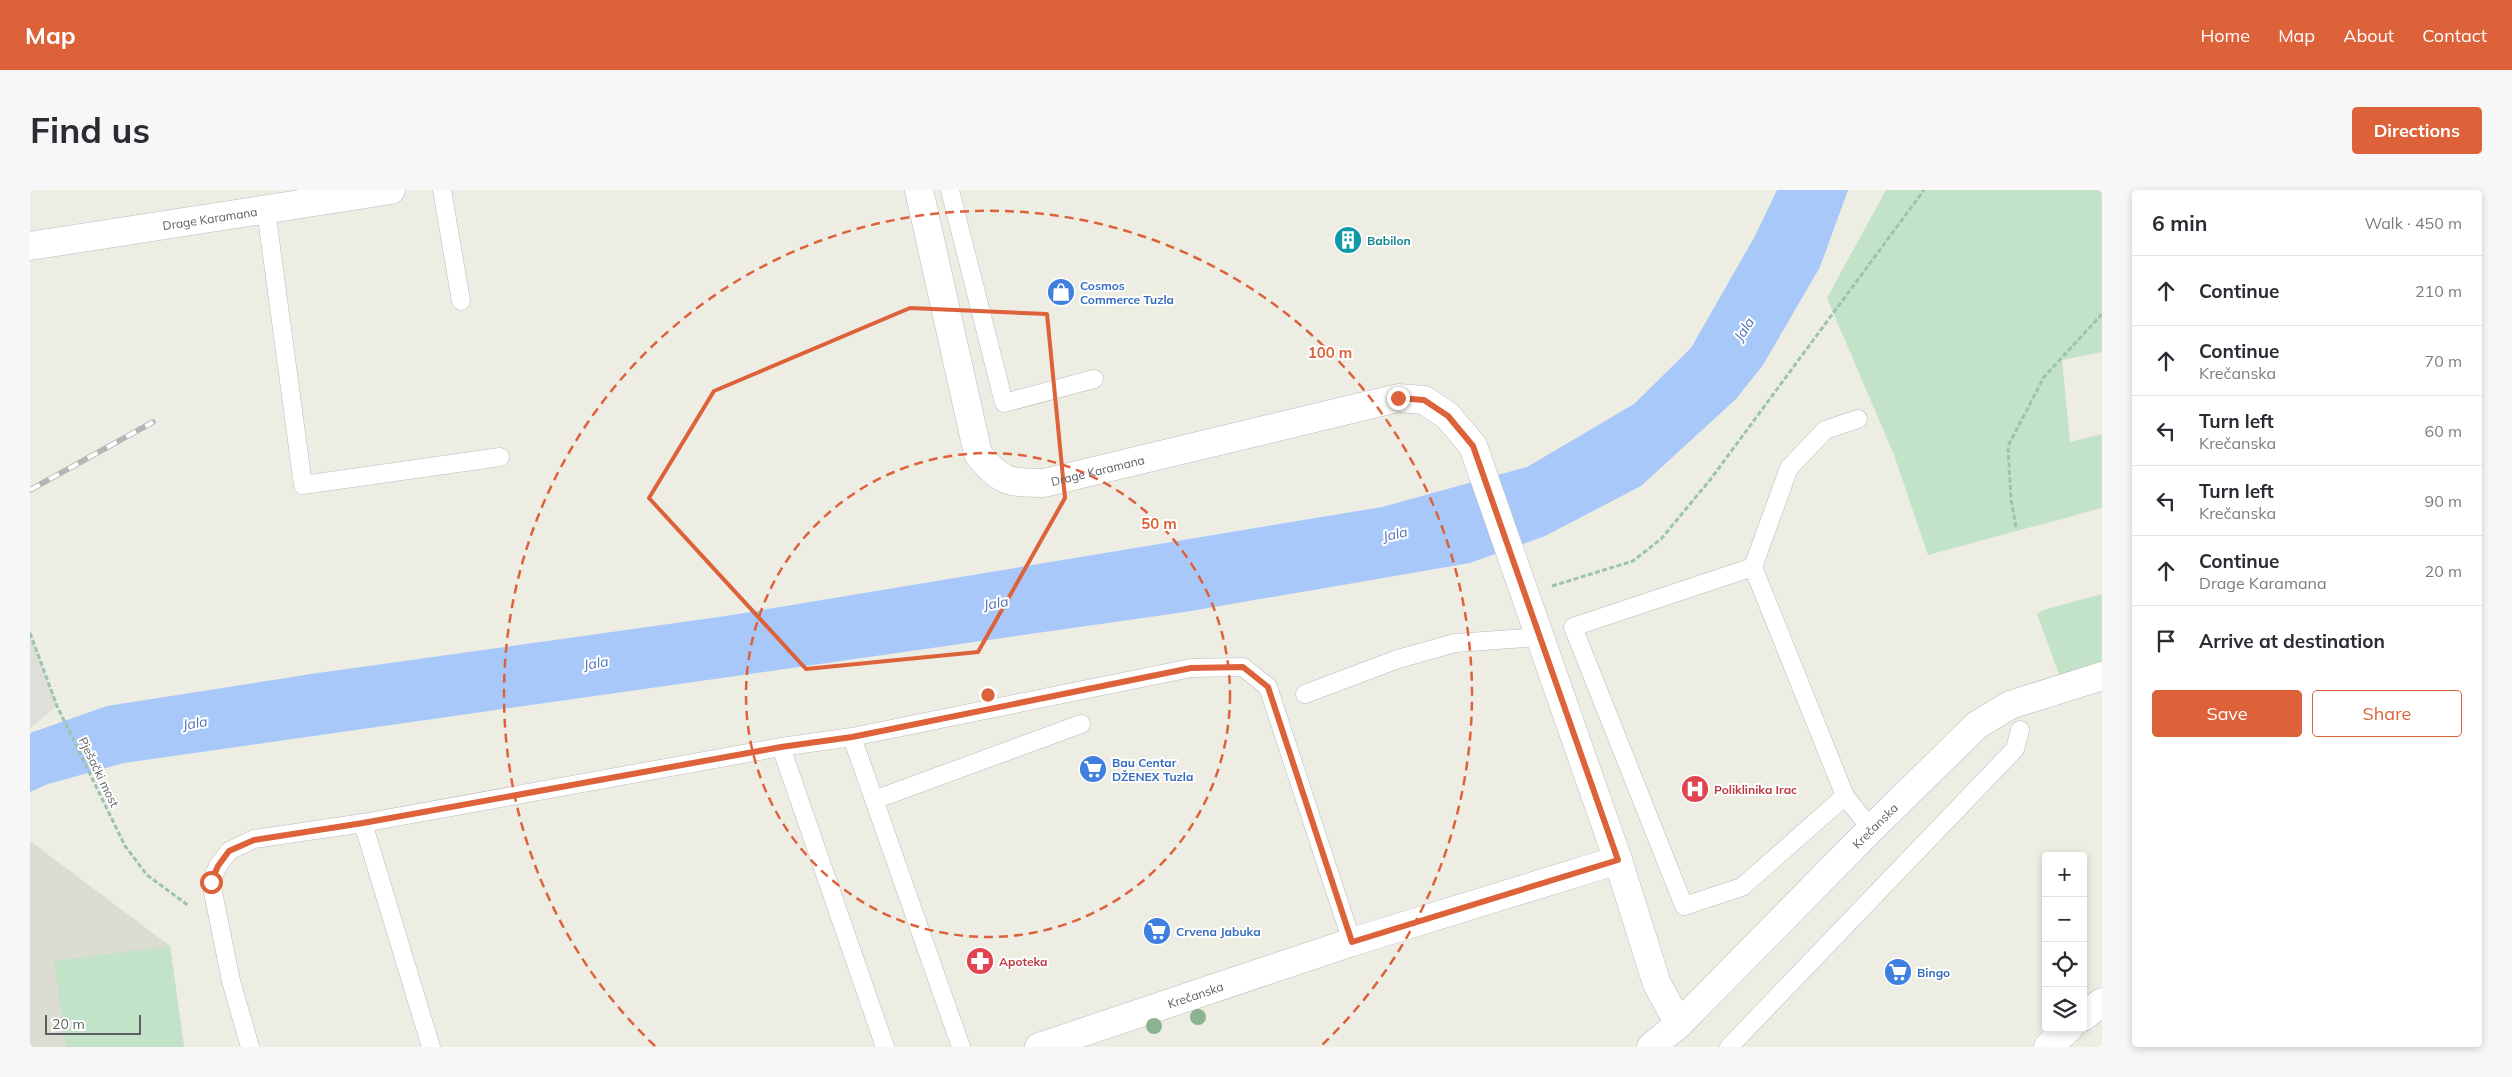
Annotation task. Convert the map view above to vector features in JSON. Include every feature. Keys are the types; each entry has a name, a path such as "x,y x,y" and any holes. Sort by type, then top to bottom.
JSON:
{"street":[{"name":"Drage Karamana","path":"30,246 391,190"},
{"name":"Drage Karamana","path":"919,190 978,454 993,472 1014,483 1044,483 1398,398 1424,400 1448,416 1473,446 1511,557 1526,594"},
{"path":"1526,594 1539,637 1618,860 1657,984 1679,1024"},
{"name":"Krečanska","path":"1651,1047 1679,1024 1977,725 2010,705 2102,676"},
{"name":"Krečanska","path":"1039,1047 1352,942 1618,860"},
{"path":"2087,1013 2102,1002"},
{"path":"2048,1047 2065,1032"}],"lane":[{"path":"442,190 460,301"},
{"path":"950,190 1004,403 1094,380"},
{"path":"266,210 303,485 500,457"},
{"path":"1858,419 1825,430 1789,468 1752,567 1845,796 1871,830"},
{"path":"1752,567 1573,627 1684,906 1742,887 1845,796"},
{"path":"1305,694 1398,659 1455,643 1539,637"},
{"path":"250,1047 231,981 211,882 218,866 229,851 254,840 363,823 781,747 852,737 1191,668 1243,667 1268,687 1352,942"},
{"path":"874,800 1081,724"},
{"path":"1729,1047 2014,750 2020,730"},
{"path":"852,737 961,1047"},
{"path":"781,747 885,1047"},
{"path":"363,823 431,1047"}],"path":[{"path":"1526,594 1633,561 1660,539 1710,480 1924,190"},
{"path":"2016,527 2010,499 2008,446 2044,377 2102,314"},
{"name":"Pješački most","path":"30,633 57,706 126,846 147,875 193,910"}],"highlighted area":[{"path":"910,308 1047,314 1065,498 978,652 806,669 649,498 714,391"}],"shaded area":[{"path":"30,633 57,706 30,728"},
{"path":"30,841 170,946 184,1047 30,1047"}],"green space":[{"path":"1886,190 2102,190 2102,352 2062,360 2070,442 2102,434 2102,508 1928,555 1894,455 1827,298"},
{"path":"2102,594 2102,665 2061,680 2037,614 2043,610"},
{"path":"170,946 184,1047 66,1047 54,961"}],"water":[{"name":"Jala","path":"1777,190 1848,190 1820,267 1763,365 1736,399 1641,486 1545,536 1470,563 1185,612 124,763 48,784 30,792 30,733 107,706 311,674 726,616 1382,507 1527,467 1634,404 1691,348 1755,236"}],"railway":[{"path":"30,490 153,422"}],"place":[{"name":"Babilon","path":"1348,240"},
{"name":"Cosmos Commerce Tuzla","path":"1061,292"},
{"name":"Bau Centar DŽENEX Tuzla","path":"1093,769"},
{"name":"Poliklinika Irac","path":"1695,789"},
{"name":"Crvena Jabuka","path":"1157,931"},
{"name":"Apoteka","path":"980,961"},
{"name":"Bingo","path":"1898,972"}],"route":[{"path":"211,882 218,866 229,851 254,840 363,823 781,747 852,737 1191,668 1243,667 1268,687 1352,942 1618,860 1473,446 1448,416 1424,400 1398,398"}]}
